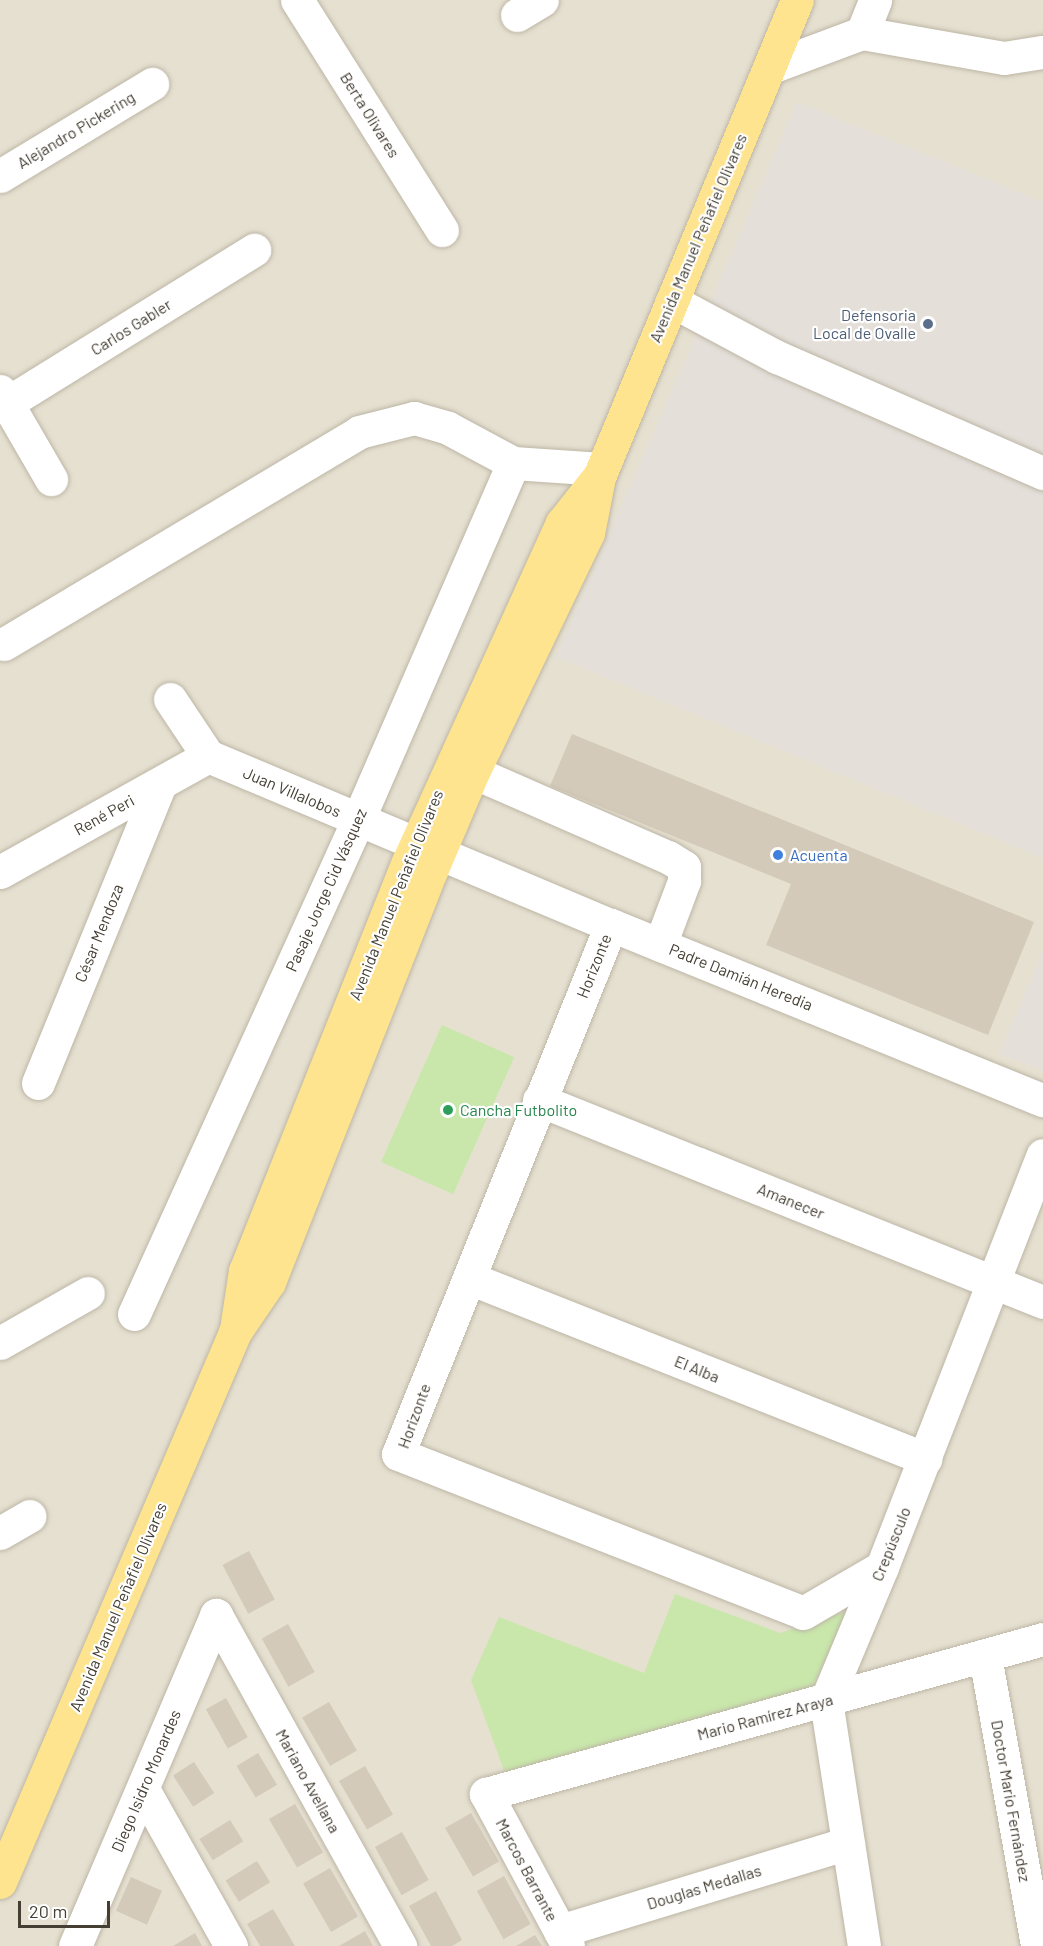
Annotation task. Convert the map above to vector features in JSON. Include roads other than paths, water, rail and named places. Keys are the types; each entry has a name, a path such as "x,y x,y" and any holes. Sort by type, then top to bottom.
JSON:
{"main road":[{"name":"Avenida Manuel Peñafiel Olivares","path":"427,849 473,772 588,533 601,473 771,67 790,5"},
{"name":"Avenida Manuel Peñafiel Olivares","path":"0,1882 235,1332 269,1282 427,849 562,523 601,473"}],"street":[{"name":"Berta Olivares","path":"297,0 442,230"},
{"path":"862,33 875,0"},
{"path":"771,67 862,33 1004,58 1043,52"},
{"name":"Alejandro Pickering","path":"0,176 152,84"},
{"name":"Carlos Gabler","path":"4,397 254,250"},
{"path":"672,301 777,357 1043,474"},
{"path":"4,397 51,479"},
{"path":"4,644 359,432 414,418 448,429 513,463 601,473"},
{"name":"Pasaje Jorge Cid Vásquez","path":"134,1314 358,820 513,463"},
{"path":"170,699 208,756"},
{"name":"Juan Villalobos","path":"208,756 427,849"},
{"name":"René Peri","path":"0,872 208,756"},
{"path":"473,772 668,857 684,867 684,881 660,945"},
{"name":"César Mendoza","path":"38,1083 160,784"},
{"name":"Padre Damián Heredia","path":"427,849 1043,1100"},
{"name":"Horizonte","path":"611,925 398,1454 803,1614 882,1567"},
{"name":"Amanecer","path":"539,1101 1043,1302"},
{"name":"Crepúsculo","path":"826,1701 925,1459 1043,1155"},
{"name":"El Alba","path":"468,1278 925,1459"},
{"path":"0,1343 87,1293"},
{"path":"0,1533 30,1516"},
{"name":"Diego Isidro Monardes","path":"75,1946 216,1616"},
{"name":"Mariano Avellana","path":"216,1616 400,1946"},
{"name":"Mario Ramírez Araya","path":"486,1794 1043,1639"},
{"name":"Doctor Mario Fernández","path":"984,1656 1037,1946"},
{"path":"826,1701 864,1946"},
{"path":"143,1790 231,1946"},
{"name":"Marcos Barrante","path":"486,1794 564,1938"},
{"name":"Douglas Medallas","path":"564,1938 848,1843"}],"place":[{"name":"Defensoria Local de Ovalle","path":"928,324"},
{"name":"Acuenta","path":"778,855"},
{"name":"Cancha Futbolito","path":"448,1110"}]}
